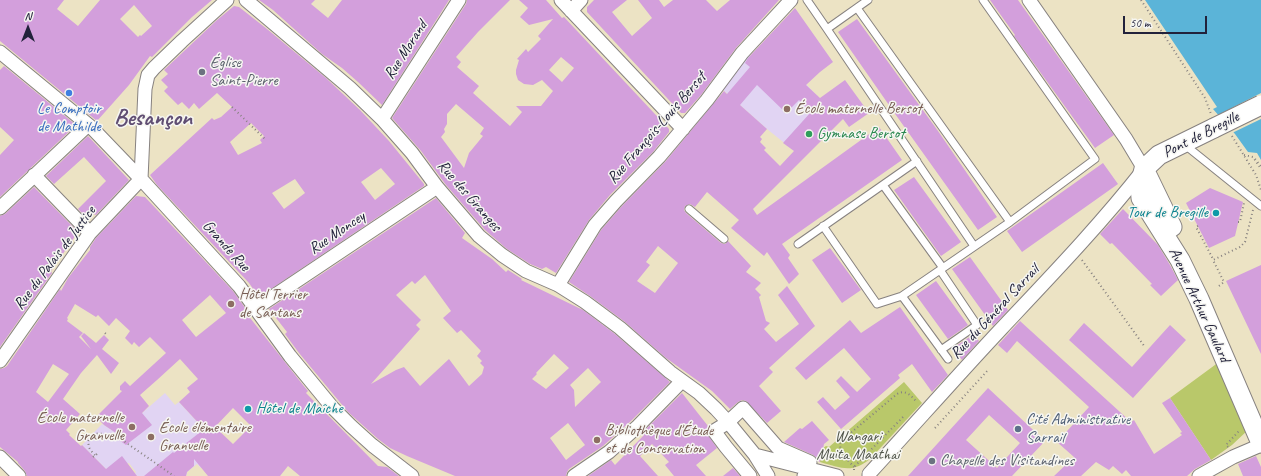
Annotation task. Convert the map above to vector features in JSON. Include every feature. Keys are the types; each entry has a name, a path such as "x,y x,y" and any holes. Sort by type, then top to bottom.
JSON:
{"main road":[{"name":"Pont de Bregille","path":"1144,169 1159,155 1183,143 1213,122 1261,105"},
{"name":"Avenue Arthur Gaulard","path":"1144,169 1216,311 1261,409"},
{"name":"Avenue Arthur Gaulard","path":"1144,169 1140,184 1141,198 1172,247 1199,298 1256,438"}],"street":[{"path":"141,179 145,89 148,75 182,41 227,0"},
{"name":"Rue des Granges","path":"246,0 350,88 382,119 412,153 437,187 479,236 502,255 526,271 558,285 585,302 620,328 670,372 705,398 728,422 755,455 768,476"},
{"name":"Rue Morand","path":"382,119 459,0"},
{"path":"561,0 683,129"},
{"path":"571,10 581,0"},
{"name":"Rue François-Louis Bersot","path":"558,285 595,225 616,201 648,172 742,52 791,0"},
{"name":"Avenue Arthur Gaulard","path":"1029,0 1126,139 1144,169"},
{"name":"Grande Rue","path":"2,57 88,125 213,252 256,308 290,356 332,407 372,445 412,476"},
{"path":"0,208 88,125"},
{"name":"Rue du Général Sarrail","path":"869,476 869,474 1003,327 1117,204 1144,169"},
{"path":"34,175 90,234"},
{"name":"Rue du Palais de Justice","path":"0,361 90,234 141,179"},
{"name":"Rue Moncey","path":"256,308 437,187"},
{"path":"574,476 609,452 638,426 682,381"},
{"path":"750,476 714,430 728,422 743,408 778,448 810,462 806,472"},
{"path":"1199,476 1233,457 1256,438"},
{"path":"755,455 784,462 806,472 837,476"},
{"path":"0,457 19,476"},
{"path":"772,476 784,462"}],"lane":[{"path":"807,0 974,246"},
{"path":"827,28 868,0"},
{"path":"823,226 878,304 902,296 1010,222 1095,159 982,0"},
{"path":"857,8 1010,222"},
{"path":"1183,143 1258,203"},
{"path":"798,244 917,161"},
{"path":"883,185 941,269 977,325 941,350"},
{"path":"689,209 724,240"},
{"path":"902,296 948,359"}],"path":[{"path":"1140,0 1205,98 1213,122"},
{"path":"232,108 265,139"},
{"path":"1232,136 1256,175 1261,190"},
{"path":"1244,155 1258,160 1261,167"},
{"path":"1253,157 1261,167"},
{"path":"1238,222 1240,222 1246,194"},
{"path":"1213,260 1240,247 1245,242 1258,203"},
{"path":"1198,226 1196,227 1224,282 1219,286"},
{"path":"1081,259 1144,347"},
{"path":"935,428 989,369"},
{"path":"907,413 854,469 840,449 841,441 900,392 908,393 921,406"},
{"path":"95,455 89,447 89,441 93,435 101,433 111,438 115,435 174,476"},
{"path":"1233,457 1226,445 1256,438"}],"shaded area":[{"name":"École maternelle Bersot","path":"749,55 765,70 806,84 835,115 803,158 767,129 722,89"},
{"name":"École élémentaire Granvelle","path":"165,393 175,405 179,402 203,427 221,451 201,468 197,464 187,472 186,476 137,476 135,473 136,472 129,463 106,469 82,445 102,424 117,433 140,412 142,413"}],"green space":[{"path":"1219,362 1248,430 1232,445 1211,460 1170,398"},
{"name":"Wangari Muita Maathai","path":"904,382 922,403 871,458 865,463 852,468 841,468 820,462 821,456 815,454 826,446 829,447"}],"water":[{"path":"1145,0 1261,0 1261,160 1257,153 1248,152 1235,134 1213,109 1217,107"}],"pier":[{"path":"1261,93 1261,119 1232,133 1216,116"}],"building":[{"path":"0,0 64,0 57,9 78,26 100,0 212,0 192,17 152,57 150,56 129,85 97,121 0,41","holes":["134,5 152,26 138,37 120,19"]},
{"path":"259,0 315,0 311,4 328,18 342,0 449,0 382,105 342,68 322,54 273,10"},
{"path":"467,0 510,0 478,32 456,57 461,62 457,67 479,86 473,93 510,126 522,112 516,106 541,106 553,91 542,80 533,85 524,84 518,80 516,74 519,60 517,59 526,49 528,52 541,39 538,36 553,19 529,25 520,17 528,8 519,0 546,0 562,18 564,17 669,129 669,132 653,152 610,195 589,220 556,273 546,267 542,269 530,264 507,249 485,230 446,185 421,151 392,118 466,4","holes":["561,57 574,68 562,82 549,70","456,104 484,128 480,134 483,136 469,153 464,168 441,137 445,132 444,129 447,124 447,114"]},
{"path":"594,0 627,0 612,12 632,36 652,18 638,0 659,0 664,7 673,0 706,0 717,11 730,0 779,0 736,48 701,95 685,113 681,113 587,12 587,7"},
{"path":"990,0 1018,0 1114,135 1095,148 1014,36 1015,35"},
{"path":"234,6 239,7 267,29 326,78 360,110 389,141 424,184 424,186 265,293 258,296 249,283 157,185 150,175 212,118 214,120 221,117 232,107 217,93 199,109 194,103 189,109 182,102 178,105 164,91 168,87 161,80 168,74 164,70","holes":["251,123 264,136 260,140 262,143 238,155 230,142","381,168 395,184 375,200 361,182","295,179 305,193 284,209 272,193"]},
{"path":"795,8 833,62 806,85 820,98 845,80 869,113 849,127 843,119 753,209 757,215 879,127 902,160 782,244 790,255 788,258 799,274 789,284 767,252 764,256 731,228 739,220 707,192 695,207 690,204 685,206 684,210 686,213 721,243 725,244 728,241 751,266 746,272 761,283 755,289 761,295 759,297 766,321 770,323 764,329 776,342 799,324 778,295 787,286 815,326 769,368 773,372 759,386 781,411 767,423 746,401 742,400 738,402 730,409 712,391 666,358 625,322 569,282 601,230 665,162 724,91 727,94 750,67 745,63","holes":["757,85 786,113 799,100 811,112 783,143 794,151 780,166 764,150 766,148 760,142 762,139 760,137 767,129 740,105","658,246 678,263 655,293 637,281 650,265 646,262"]},
{"path":"857,19 938,131 997,217 978,230 838,32"},
{"path":"4,66 76,125 0,197 0,155 14,140 0,127 0,70"},
{"path":"88,136 129,180 96,215 91,213 87,218 78,209 106,181 84,157 54,184 46,176"},
{"path":"1103,163 1118,184 1022,252 1007,231"},
{"path":"914,177 961,242 941,256 894,190"},
{"path":"34,187 78,232 51,271 52,273 0,347 0,216 5,214"},
{"name":"Tour de Bregille","path":"1210,188 1243,202 1235,236 1209,248 1186,203"},
{"path":"136,196 145,197 233,291 248,312 247,314 308,391 306,393 378,466 387,467 399,476 300,476 288,466 280,476 208,476 194,459 194,466 187,472 186,476 144,476 204,429 179,402 190,392 187,388 198,379 180,359 140,395 149,406 142,413 152,425 126,445 116,438 119,435 104,425 96,417 122,391 120,390 120,386 125,381 130,386 166,353 150,337 139,347 134,342 132,345 125,338 130,331 116,318 109,326 98,315 96,317 75,304 67,318 67,321 83,333 79,337 91,349 81,336 84,333 96,343 104,335 109,340 102,349 119,363 111,374 97,355 81,373 63,399 80,414 66,430 70,434 69,435 81,446 82,445 106,469 122,456 137,476 27,476 18,462 0,447 0,369 7,366 60,289 61,291 68,278 90,250 90,247 96,238","holes":["210,295 226,313 196,337 182,320","53,364 69,374 48,402 36,392","233,408 251,426 233,444 215,427"]},
{"path":"436,198 465,233 462,238 492,259 506,272 508,270 522,279 521,280 583,310 615,334 670,382 632,420 603,446 569,469 566,476 455,476 390,448 378,439 348,412 299,353 285,334 287,332 269,309","holes":["425,275 451,311 443,318 457,333 461,330 481,351 477,356 482,361 480,363 484,367 482,374 469,386 449,359 420,386 404,367 371,384 420,329 416,325 421,320 396,295 412,281 415,284","554,354 569,368 546,389 532,379 537,374 536,373","588,368 601,382 575,407 574,390 570,385","568,423 585,445 566,460 550,438"]},
{"path":"1123,209 1158,245 1178,280 1161,296 1150,285 1152,284 1112,243 1110,244 1100,234"},
{"path":"830,248 861,290 842,303 812,260"},
{"path":"970,257 1008,310 993,326 952,269"},
{"path":"1261,265 1261,354 1226,281"},
{"path":"936,281 968,325 948,339 916,295"},
{"path":"900,307 948,375 932,392 912,364 898,375 900,378 841,429 817,402 823,397 835,410 850,397 836,381 841,376 857,392 871,379 844,348 806,380 795,368 850,320 861,333"},
{"path":"1020,321 1131,422 1134,420 1154,454 1182,435 1180,433 1182,432 1162,403 1170,398 1211,460 1195,469 1187,476 1131,476 1126,470 1122,474 1113,466 1109,470 1096,462 1081,476 1054,476 1074,457 1057,442 1089,407 1017,341 1007,353 998,345"},
{"path":"1084,323 1132,367 1170,325 1186,340 1133,398 1069,340"},
{"path":"974,334 979,341 962,360 953,348"},
{"name":"Cité Administrative Sarrail","path":"988,388 1045,441 1012,476 908,476","holes":["989,415 1020,443 997,468 966,440"]},
{"path":"682,393 708,426 706,432 717,448 696,465 706,476 674,476 665,465 669,462 652,444 640,456 658,476 588,476 611,460 615,465 644,435 642,433"},
{"path":"812,421 829,440 824,444 820,462 813,455 784,442 800,428 802,429"},
{"path":"1256,456 1261,467 1261,476 1243,476 1238,464"},
{"path":"733,468 740,476 723,476"}],"place":[{"name":"Église Saint-Pierre","path":"202,72"},
{"name":"Le Comptoir de Mathilde","path":"69,93"},
{"name":"École maternelle Bersot","path":"787,109"},
{"name":"Gymnase Bersot","path":"809,134"},
{"name":"Tour de Bregille","path":"1216,213"},
{"name":"Hôtel Terrier de Santans","path":"231,304"},
{"name":"Hôtel de Maîche","path":"248,409"},
{"name":"École maternelle Granvelle","path":"132,427"},
{"name":"Cité Administrative Sarrail","path":"1018,429"},
{"name":"École élémentaire Granvelle","path":"151,437"},
{"name":"Bibliothèque d'Étude et de Conservation","path":"597,440"},
{"name":"Chapelle des Visitandines","path":"932,461"}],"district":[{"name":"Besançon","path":"153,119"}]}
